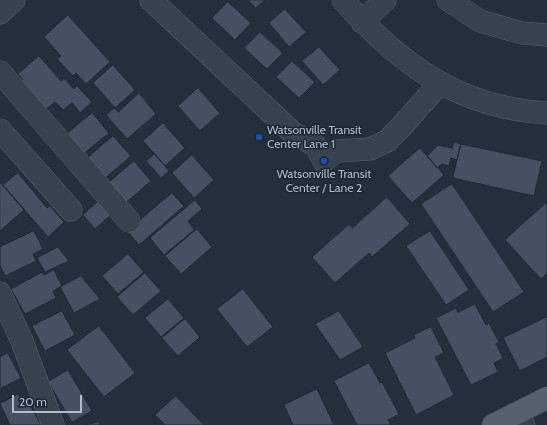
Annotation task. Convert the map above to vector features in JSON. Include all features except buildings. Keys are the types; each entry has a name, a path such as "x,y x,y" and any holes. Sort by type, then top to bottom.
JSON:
{"main road":[{"path":"493,425 519,419 547,398"}],"street":[{"path":"0,13 14,0"},
{"path":"151,0 292,132 316,146 324,161 337,151 370,149 387,141 397,132 440,83"},
{"path":"342,0 376,37 406,61 440,83 487,104 529,112 547,113"},
{"path":"362,22 385,0"},
{"path":"448,0 480,21 522,33 547,35"},
{"path":"0,72 129,221"},
{"path":"0,130 71,210"},
{"path":"0,293 22,341 53,425"}],"place":[{"name":"Watsonville Transit Center Lane 1","path":"259,137"},
{"name":"Watsonville Transit Center / Lane 2","path":"324,161"}]}
